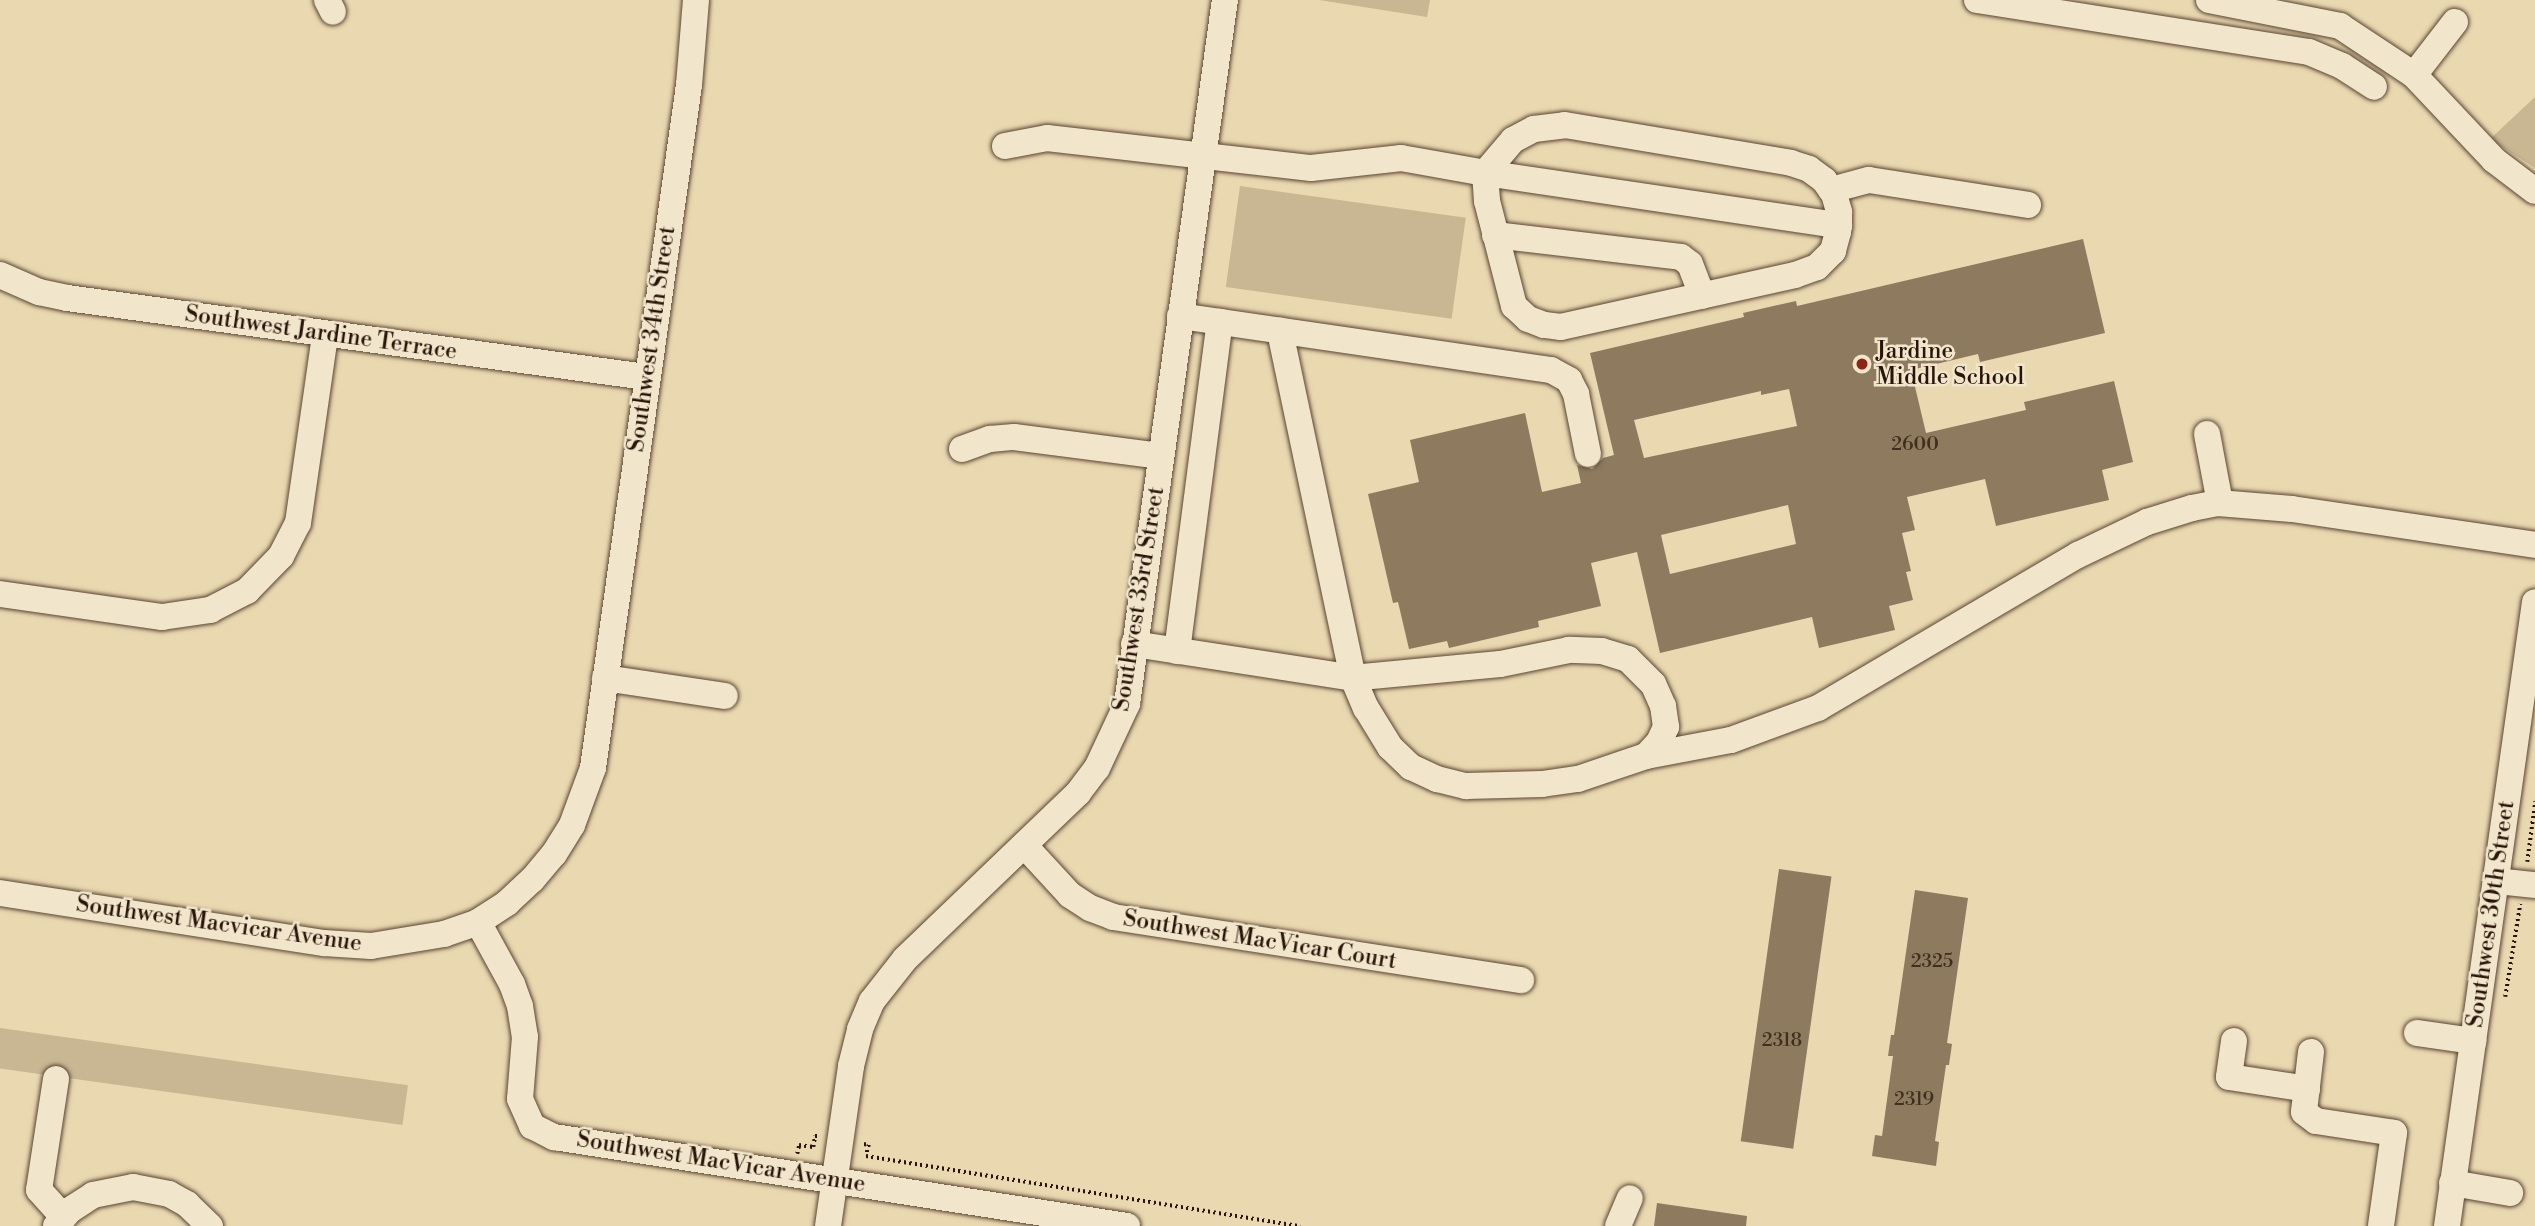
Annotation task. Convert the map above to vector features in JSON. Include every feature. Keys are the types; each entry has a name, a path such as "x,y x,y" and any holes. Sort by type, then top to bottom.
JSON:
{"street":[{"name":"Southwest 34th Street","path":"478,922 532,880 572,825 593,768 689,85 696,0"},
{"name":"Southwest 33rd Street","path":"828,1226 851,1066 860,1029 872,1001 905,959 1078,793 1097,768 1115,735 1127,704 1225,0"},
{"path":"1977,0 2005,2 2309,52 2342,66 2375,87"},
{"path":"2217,37 2216,1 2340,26 2414,75 2494,160 2535,191"},
{"path":"2414,75 2455,22"},
{"path":"1565,125 1791,163 1809,169 1824,180 1831,190 1839,212 1839,225 1833,251 1817,267 1560,327 1544,325 1528,319 1514,306 1487,201 1485,173 1513,140 1534,129 1565,125"},
{"path":"1005,146 1047,138 1311,168 1401,158 1485,173 1839,225"},
{"path":"1831,190 1869,180 2028,205"},
{"path":"1495,235 1681,257 1690,264 1702,296"},
{"name":"Southwest Jardine Terrace","path":"0,275 39,292 67,299 646,377"},
{"path":"1180,316 1551,370 1569,380 1576,394 1588,454"},
{"path":"1177,650 1220,322"},
{"path":"1280,331 1353,678 1366,708 1390,747 1411,767 1456,784 1497,787 1578,779 1646,756 1731,740 1818,708 2078,555 2147,522 2220,503 2292,509 2535,545"},
{"path":"0,594 162,617 210,610 247,592 281,556 298,523 325,335"},
{"path":"2207,435 2220,503"},
{"path":"962,449 990,439 1014,437 1160,456"},
{"name":"Southwest 30th Street","path":"2447,1226 2535,602"},
{"path":"1134,644 1353,678 1500,664 1569,650 1602,652 1628,659 1653,684 1663,706 1666,727 1659,742 1646,756"},
{"path":"606,678 725,696"},
{"name":"Southwest MacVicar Court","path":"1024,845 1070,895 1090,908 1113,917 1521,980"},
{"path":"2496,881 2529,884"},
{"name":"Southwest Macvicar Avenue","path":"0,893 352,946 408,942 444,934 478,922"},
{"name":"Southwest MacVicar Avenue","path":"478,922 512,985 520,1006 525,1037 520,1099 532,1126 554,1137 1128,1226"},
{"path":"2417,1033 2473,1041"},
{"path":"2234,1041 2228,1077 2306,1089"},
{"path":"2311,1052 2304,1112 2316,1121 2394,1133 2381,1226"},
{"path":"56,1079 39,1190 60,1222 93,1195 133,1187 169,1194 187,1204 210,1226"},
{"path":"2452,1183 2510,1192"},
{"path":"1618,1226 1630,1198"}],"path":[{"path":"2504,1002 2529,884 2535,802"},
{"path":"876,1158 1300,1226"}],"shaded area":[{"path":"1319,0 1430,0 1427,17"},
{"path":"2535,97 2535,168 2490,139"},
{"path":"1240,186 1466,218 1452,319 1226,287"},
{"path":"0,1028 408,1085 402,1125 0,1068"}],"building":[{"path":"2083,239 2105,333 1980,362 1978,354 1911,370 1926,433 2026,410 2024,402 2114,381 2133,462 2102,470 2109,500 1996,526 1985,479 1907,497 1915,530 1902,533 1911,571 1906,572 1913,600 1889,606 1895,630 1819,648 1812,617 1660,653 1637,552 1591,563 1601,606 1538,621 1539,627 1449,648 1447,641 1409,649 1398,602 1393,603 1368,494 1419,482 1410,440 1525,413 1542,492 1581,483 1577,465 1592,469 1603,458 1614,455 1590,353 1744,317 1743,313 1796,301 1797,306","holes":["1789,389 1797,426 1644,458 1634,420 1761,391 1761,395","1788,505 1796,544 1670,574 1661,535"]},
{"path":"1779,869 1831,876 1793,1149 1741,1141"},
{"path":"1915,890 1968,898 1947,1043 1952,1044 1949,1065 1946,1065 1935,1141 1939,1142 1936,1166 1872,1156 1875,1135 1882,1136 1893,1056 1888,1056 1891,1035 1894,1035"},
{"path":"1657,1203 1747,1216 1746,1226 1654,1226"}],"place":[{"name":"Jardine Middle School","path":"1862,364"}]}
